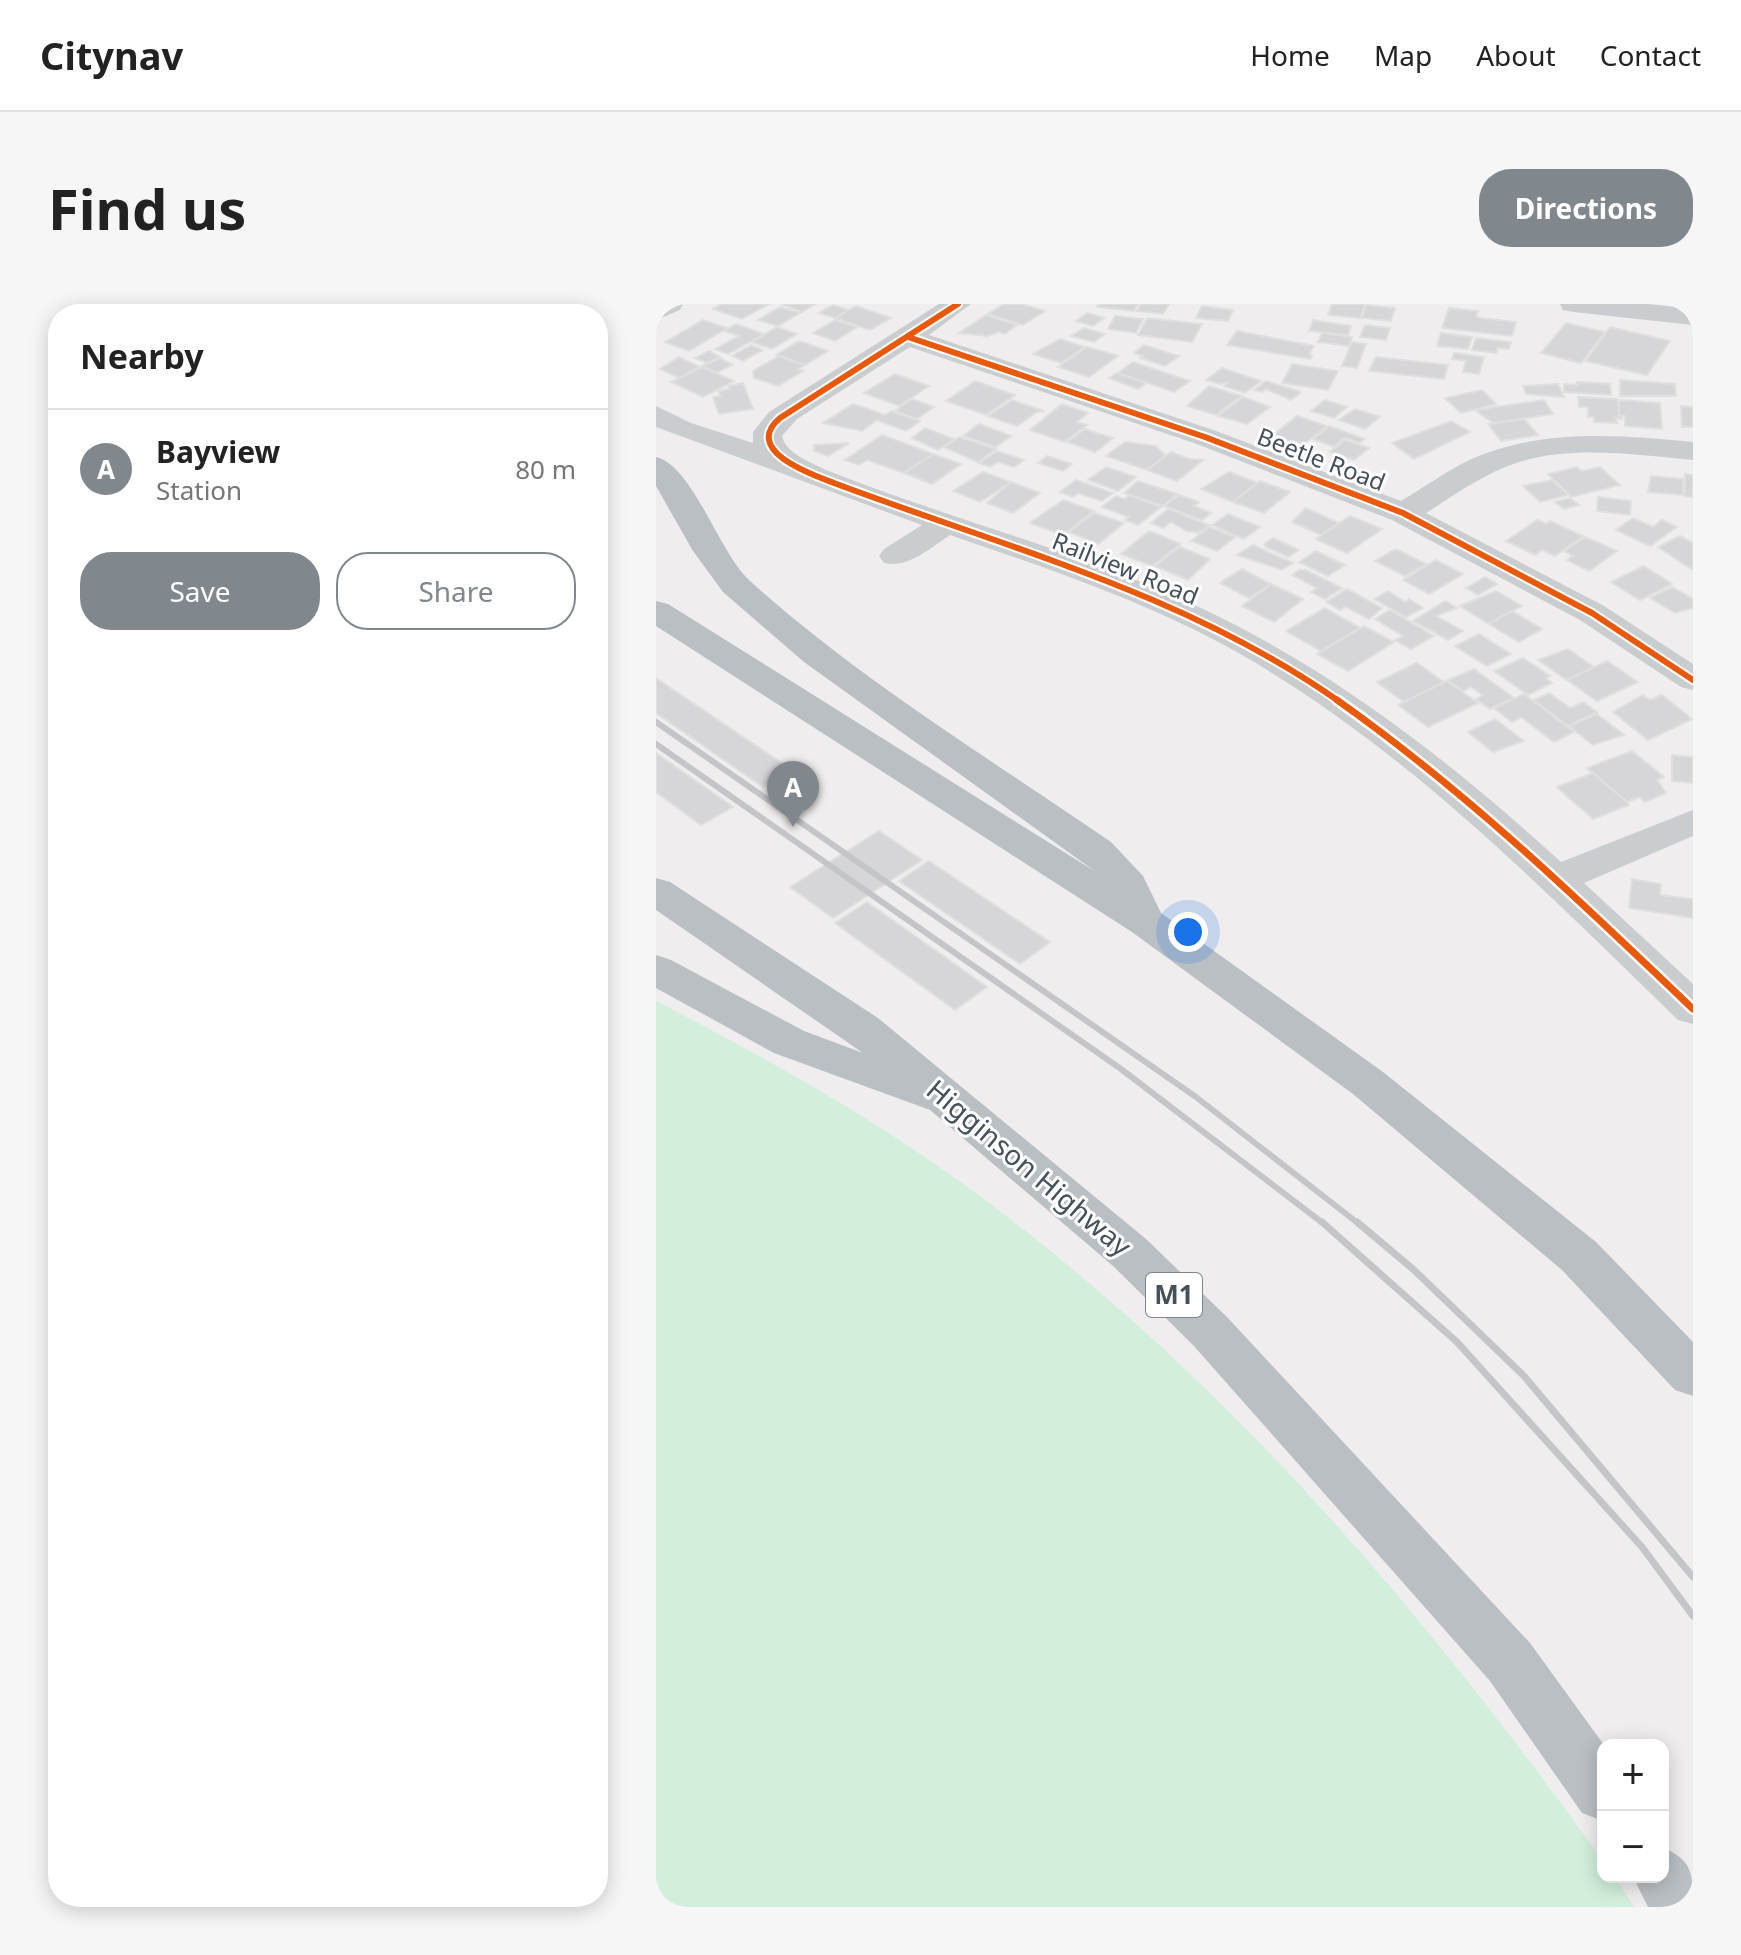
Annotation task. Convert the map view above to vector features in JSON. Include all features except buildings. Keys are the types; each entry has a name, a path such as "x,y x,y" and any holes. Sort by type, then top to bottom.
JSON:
{"highway":[{"path":"656,466 677,493 709,551 735,585 816,655 1097,851 1118,869 1135,892 1146,922"},
{"path":"656,611 1146,922 1368,1083 1579,1256 1693,1375"},
{"name":"Higginson Highway","path":"656,891 863,1029 1129,1252 1210,1331 1510,1662 1597,1784"},
{"path":"656,970 789,1042 863,1072 952,1102"},
{"path":"1667,1883 1685,1907"}],"street":[{"path":"656,312 670,304"},
{"path":"908,337 958,304"},
{"path":"1573,304 1693,317"},
{"name":"Railview Road","path":"908,337 787,413 769,428 767,440 773,452 801,469 946,524 1046,557 1180,610 1261,653 1373,723 1559,878 1693,1009"},
{"name":"Beetle Road","path":"908,337 1217,442 1403,513 1592,613 1691,676"},
{"path":"656,415 681,429 801,469"},
{"path":"1403,513 1483,465 1537,449 1583,443 1693,451"},
{"path":"895,556 946,524"},
{"path":"1559,878 1693,822"}],"green space":[{"path":"656,1001 819,1090 935,1164 1065,1263 1153,1339 1236,1418 1315,1501 1390,1587 1534,1767 1597,1853 1597,1883 1619,1883 1634,1907 656,1907"}],"railway":[{"path":"656,722 1196,1097 1359,1224"},
{"path":"656,744 1121,1069 1324,1224"},
{"path":"1322,1222 1457,1342 1642,1547 1693,1616"},
{"path":"1357,1222 1414,1270 1524,1376 1693,1577"}],"cycle path":[{"path":"958,304 780,418 768,432 767,441 772,450 798,468 851,490 1105,579 1179,610 1252,647 1322,689 1452,787 1575,896 1693,1009"},
{"path":"908,337 1205,437 1403,513 1592,613 1693,680"}],"place":[{"name":"Bayview","path":"793,827"}]}
